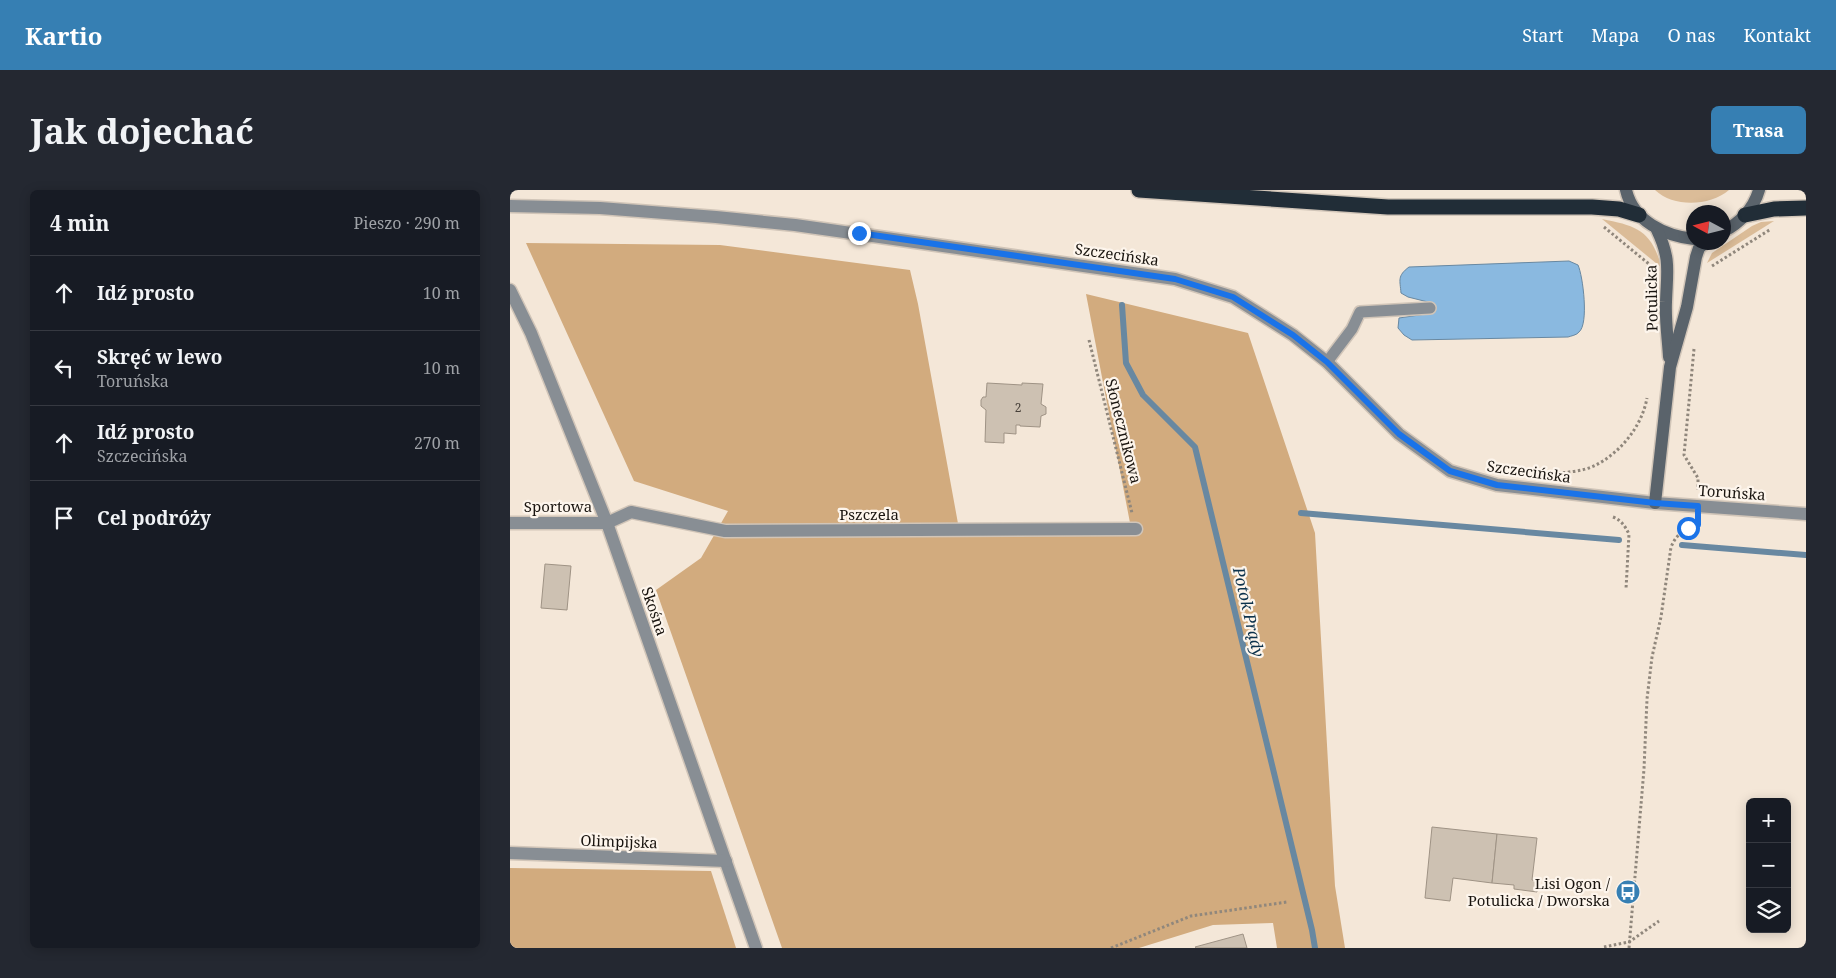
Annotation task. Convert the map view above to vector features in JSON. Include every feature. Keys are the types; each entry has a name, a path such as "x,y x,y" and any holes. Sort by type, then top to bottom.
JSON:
{"highway":[{"path":"1139,190 1388,207 1592,207 1619,209 1639,215"},
{"path":"1745,215 1774,209 1806,208"}],"street":[{"path":"1626,190 1639,215 1657,230 1676,237 1686,238"},
{"path":"1731,228 1745,215 1757,197 1759,190"},
{"name":"Szczecińska","path":"510,206 600,208 795,225 1175,279 1233,297 1293,335 1327,362 1399,434 1450,471 1497,485 1655,503"},
{"name":"Potulicka","path":"1657,230 1665,247 1668,265 1666,303 1670,367"},
{"name":"Potulicka","path":"1655,503 1670,367 1698,250"},
{"name":"Skośna","path":"510,290 531,333 607,523 756,948"},
{"name":"Toruńska","path":"1655,503 1806,514"},
{"name":"Pszczela","path":"607,523 630,512 725,531 1136,528"},
{"name":"Sportowa","path":"510,523 607,523"},
{"name":"Olimpijska","path":"510,853 726,861"}],"lane":[{"path":"1327,362 1352,329 1360,312 1430,308"}],"path":[{"path":"1598,224 1648,263 1653,270"},
{"path":"1709,272 1713,266 1774,227"},
{"name":"Słonecznikowa","path":"1089,340 1136,528"},
{"path":"1628,948 1652,657 1661,617 1671,547 1676,536 1688,528 1698,525 1698,478 1684,455 1695,344"},
{"path":"1552,491 1554,474 1576,471 1595,465 1613,453 1627,439 1638,424 1647,402 1648,394"},
{"path":"1609,515 1619,519 1629,534 1626,589"},
{"path":"1111,948 1191,916 1286,902"},
{"path":"1604,947 1629,942 1659,921"}],"shaded area":[{"path":"1655,190 1729,190 1712,199 1692,203 1672,200"},
{"path":"1602,219 1625,224 1641,232 1653,245 1662,268"},
{"path":"1774,221 1731,248 1731,240 1761,222"},
{"path":"526,243 720,245 910,270 918,304 959,529 1131,528 1086,294 1248,333 1315,533 1335,886 1345,948 1277,948 1273,923 1213,925 1139,948 782,948 656,590 701,558 728,511 634,481"},
{"path":"1716,250 1728,250 1707,263 1712,253"},
{"path":"510,868 711,871 736,948 510,948"}],"water":[{"path":"1569,261 1578,265 1582,279 1584,300 1582,327 1574,335 1568,337 1412,340 1398,328 1399,318 1433,313 1432,303 1408,297 1401,293 1401,276 1409,267"}],"building":[{"path":"987,383 1043,384 1041,404 1046,407 1046,414 1041,416 1040,427 1016,425 1016,434 1004,433 1004,443 985,442 986,410 981,406 981,400 983,397 986,397"},
{"path":"545,564 571,566 567,610 541,608"},
{"path":"1432,827 1497,834 1492,883 1453,878 1450,901 1425,898"},
{"path":"1497,834 1537,838 1532,880 1538,881 1537,892 1514,889 1514,885 1492,883"},
{"path":"1243,934 1247,948 1195,947"}],"waterway":[{"name":"Potok Prądy","path":"1122,305 1126,363 1143,395 1195,447 1315,948"},
{"path":"1301,513 1619,540"},
{"path":"1682,545 1806,555"}],"place":[{"name":"Lisi Ogon / Potulicka / Dworska","path":"1628,892"}],"route":[{"path":"859,233 1175,279 1233,297 1293,335 1327,362 1399,434 1450,471 1497,485 1698,506 1698,525 1688,528"}]}
